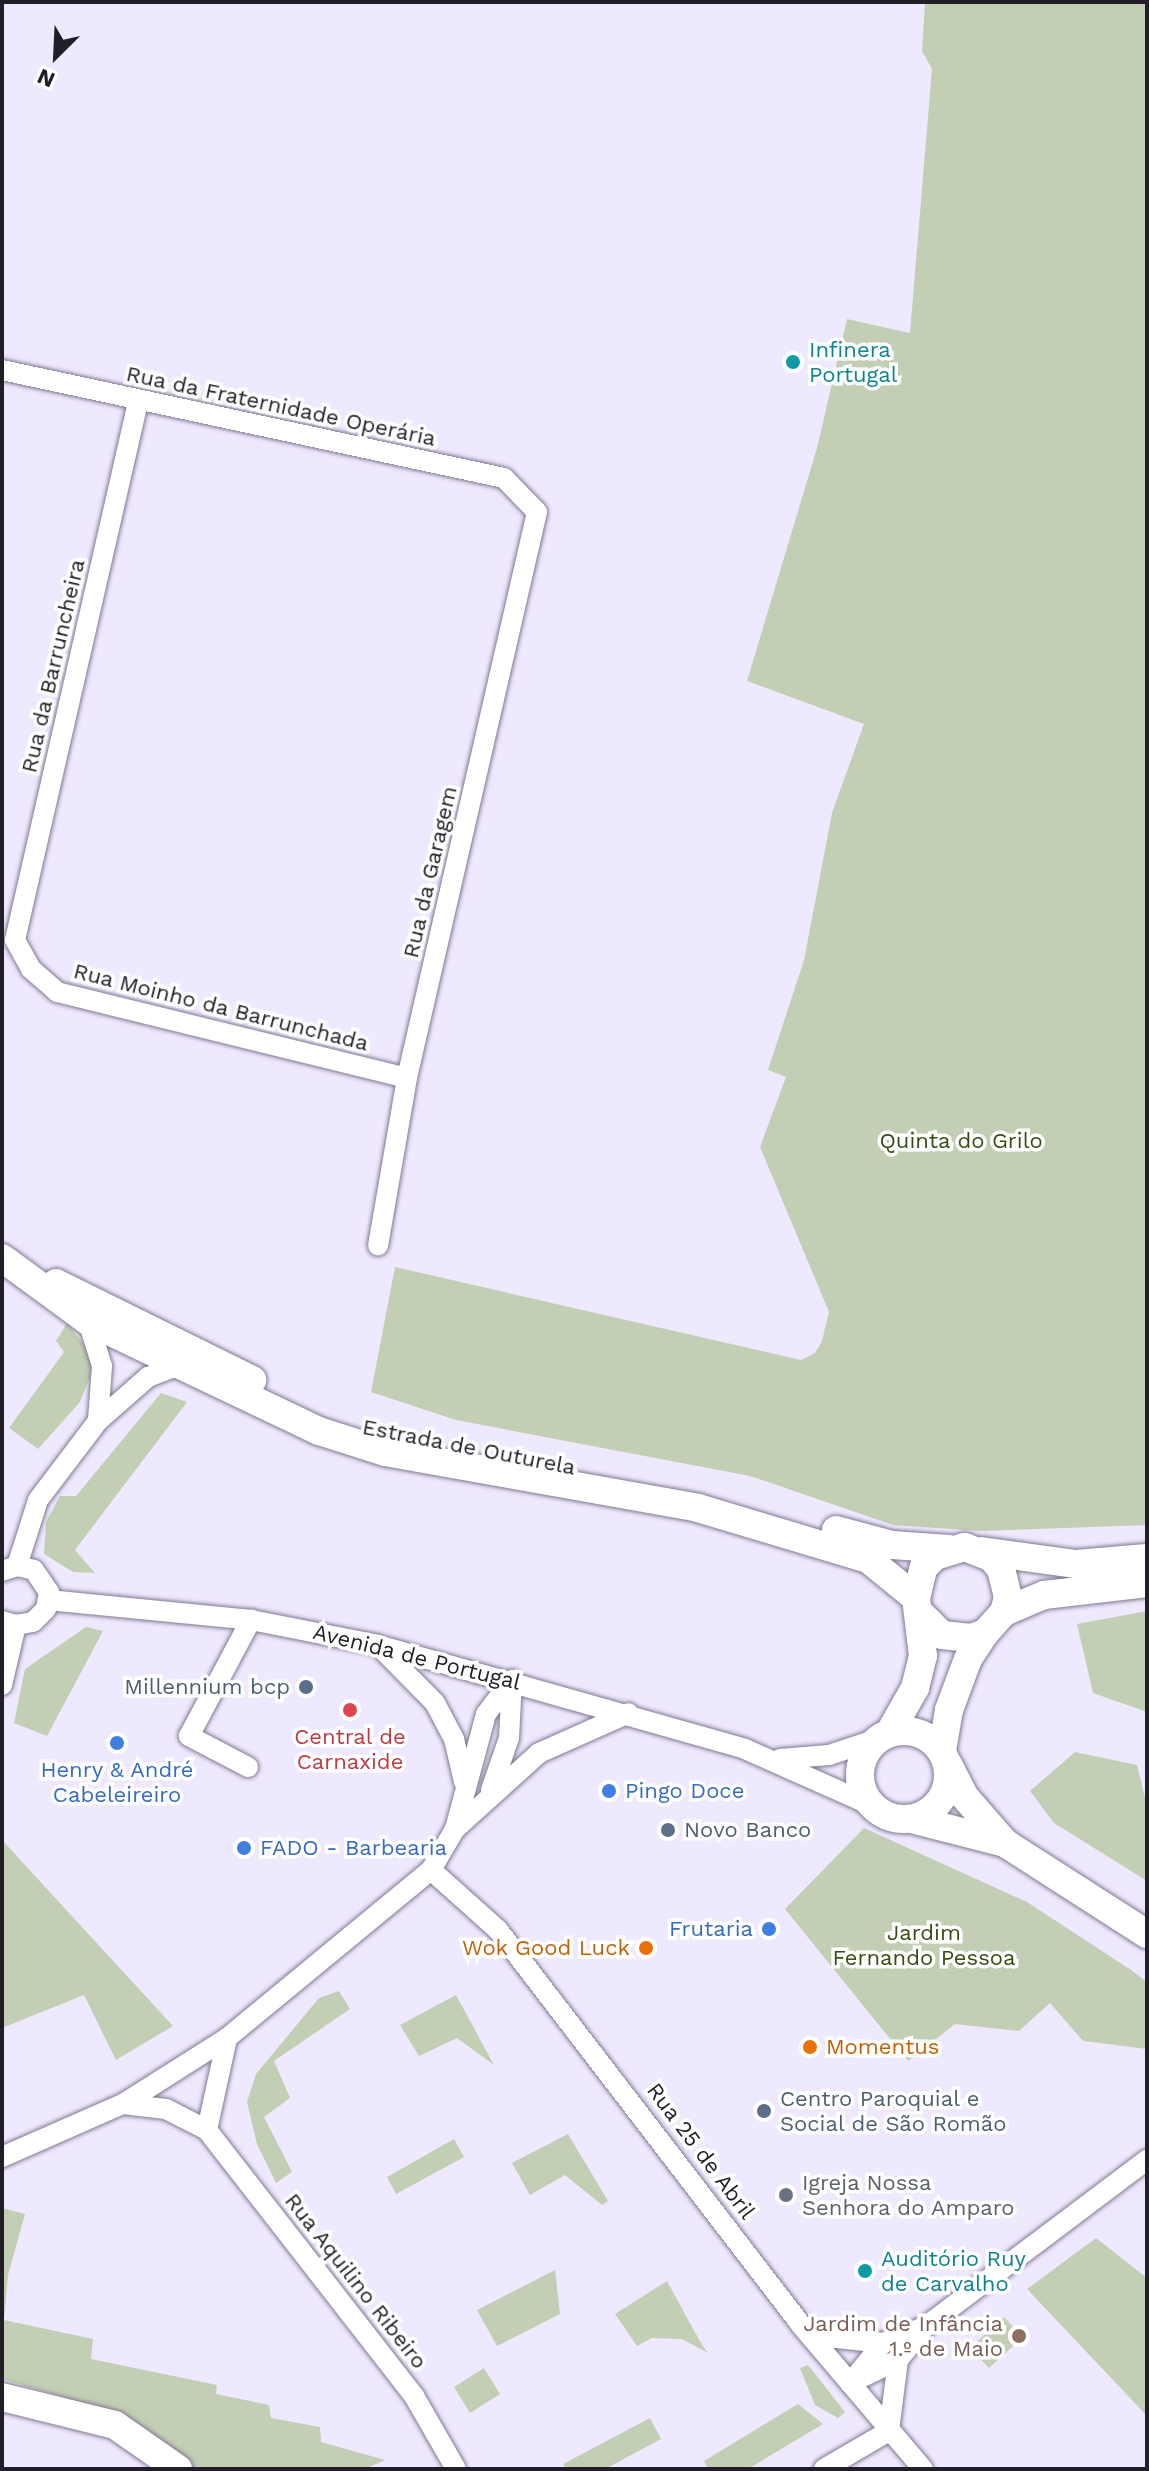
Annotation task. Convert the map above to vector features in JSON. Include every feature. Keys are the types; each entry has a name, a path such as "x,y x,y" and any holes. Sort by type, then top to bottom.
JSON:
{"street":[{"name":"Rua da Fraternidade Operária","path":"2,370 138,402 504,478 537,512"},
{"name":"Rua da Barruncheira","path":"9,944 138,402"},
{"name":"Rua da Garagem","path":"378,1246 407,1078 537,512"},
{"name":"Rua Moinho da Barrunchada","path":"9,944 57,992 407,1078"},
{"name":"Estrada de Outurela","path":"8,1262 88,1321 319,1431 385,1452 698,1508 844,1550 886,1570 918,1605"},
{"name":"Estrada de Outurela","path":"8,1262 353,1424 434,1444 697,1489 892,1545 949,1549"},
{"path":"88,1321 102,1366 98,1421"},
{"path":"2,1685 9,1623 40,1617 48,1600 41,1576 9,1568 38,1500 98,1421 148,1377 177,1366"},
{"path":"1005,1843 882,1814 871,1805 859,1778 861,1763 915,1688 923,1656 918,1605 924,1567 949,1549 1076,1564 1147,1558"},
{"path":"980,1551 1001,1569 1008,1597 1004,1612"},
{"path":"911,1819 925,1815 945,1794 949,1710 968,1659 1004,1612 1044,1595 1147,1583"},
{"name":"Avenida de Portugal","path":"48,1600 251,1620 378,1645 629,1713 776,1759 871,1805"},
{"path":"918,1605 942,1635 971,1638 985,1633"},
{"path":"248,1767 189,1736 251,1620"},
{"path":"378,1645 435,1703 454,1739 464,1782"},
{"path":"455,1829 464,1782 486,1714 512,1680"},
{"path":"490,1794 509,1738 512,1680"},
{"path":"2,2157 123,2104 227,2038 431,1870 455,1829 490,1794 556,1742 629,1713"},
{"path":"883,1736 919,1733 945,1758 964,1796 1005,1843 1147,1934"},
{"name":"Avenida de Portugal","path":"776,1759 829,1755 883,1736"},
{"name":"Rua 25 de Abril","path":"431,1870 507,1941 810,2335 923,2469"},
{"path":"207,2130 227,2038"},
{"name":"Rua Aquilino Ribeiro","path":"123,2104 166,2109 207,2130 414,2396 456,2469"},
{"path":"850,2383 898,2360 925,2327 1147,2160"},
{"path":"810,2335 883,2343 925,2327"},
{"path":"850,2383 883,2343"},
{"path":"824,2469 889,2431 898,2360"},
{"path":"2,2397 115,2425 178,2469"}],"green space":[{"name":"Quinta do Grilo","path":"925,2 1147,2 1147,1525 981,1531 893,1525 750,1476 456,1420 371,1392 395,1267 801,1360 815,1353 822,1341 829,1312 760,1147 786,1077 768,1070 804,960 832,813 864,724 747,681 817,448 847,319 910,333 932,69 922,51"},
{"path":"67,1323 92,1355 92,1372 80,1402 38,1449 9,1428 64,1352 56,1341"},
{"path":"161,1393 187,1402 75,1550 95,1573 73,1572 44,1554 46,1522 60,1496 76,1496"},
{"path":"1147,1611 1147,1712 1093,1693 1077,1624"},
{"path":"86,1627 103,1631 47,1736 14,1723 25,1669"},
{"path":"1075,1752 1137,1765 1147,1806 1147,1881 1054,1823 1030,1791"},
{"name":"Jardim Fernando Pessoa","path":"864,1828 1027,1902 1147,1982 1147,2049 1083,2041 1050,2003 1019,2031 955,2024 908,2061 785,1909"},
{"path":"2,1840 173,2026 116,2060 84,1995 2,2028"},
{"path":"339,1991 350,2009 274,2061 290,2098 264,2117 292,2172 276,2183 257,2144 247,2102 256,2074 319,1998"},
{"path":"456,1995 494,2065 457,2038 419,2056 400,2025"},
{"path":"568,2134 608,2201 602,2205 565,2175 530,2195 512,2163"},
{"path":"454,2139 464,2157 396,2194 387,2177"},
{"path":"2,2208 25,2214 8,2275 4,2320 93,2339 91,2359 217,2385 216,2394 269,2405 271,2418 320,2427 321,2442 385,2460 365,2469 190,2469 168,2447 84,2403 2,2379"},
{"path":"1096,2238 1147,2278 1147,2416 1027,2289"},
{"path":"555,2270 560,2314 497,2346 477,2310"},
{"path":"667,2281 708,2353 682,2339 652,2338 637,2346 615,2314"},
{"path":"1004,2317 1023,2337 989,2368 970,2348"},
{"path":"808,2365 845,2412 838,2418 815,2405 800,2368"},
{"path":"484,2368 500,2394 470,2413 454,2387"},
{"path":"798,2404 823,2424 748,2469 708,2469 704,2461"},
{"path":"650,2418 661,2439 605,2469 566,2469 563,2464"}],"place":[{"name":"Infinera Portugal","path":"793,362"},
{"name":"Millennium bcp","path":"306,1687"},
{"name":"Central de Carnaxide","path":"350,1710"},
{"name":"Henry & André Cabeleireiro","path":"117,1743"},
{"name":"Pingo Doce","path":"609,1791"},
{"name":"Novo Banco","path":"668,1830"},
{"name":"FADO - Barbearia","path":"244,1848"},
{"name":"Frutaria","path":"769,1929"},
{"name":"Wok Good Luck","path":"646,1948"},
{"name":"Momentus","path":"810,2047"},
{"name":"Centro Paroquial e Social de São Romão","path":"764,2111"},
{"name":"Igreja Nossa Senhora do Amparo","path":"786,2195"},
{"name":"Auditório Ruy de Carvalho","path":"865,2271"},
{"name":"Jardim de Infância 1.º de Maio","path":"1019,2336"}]}
